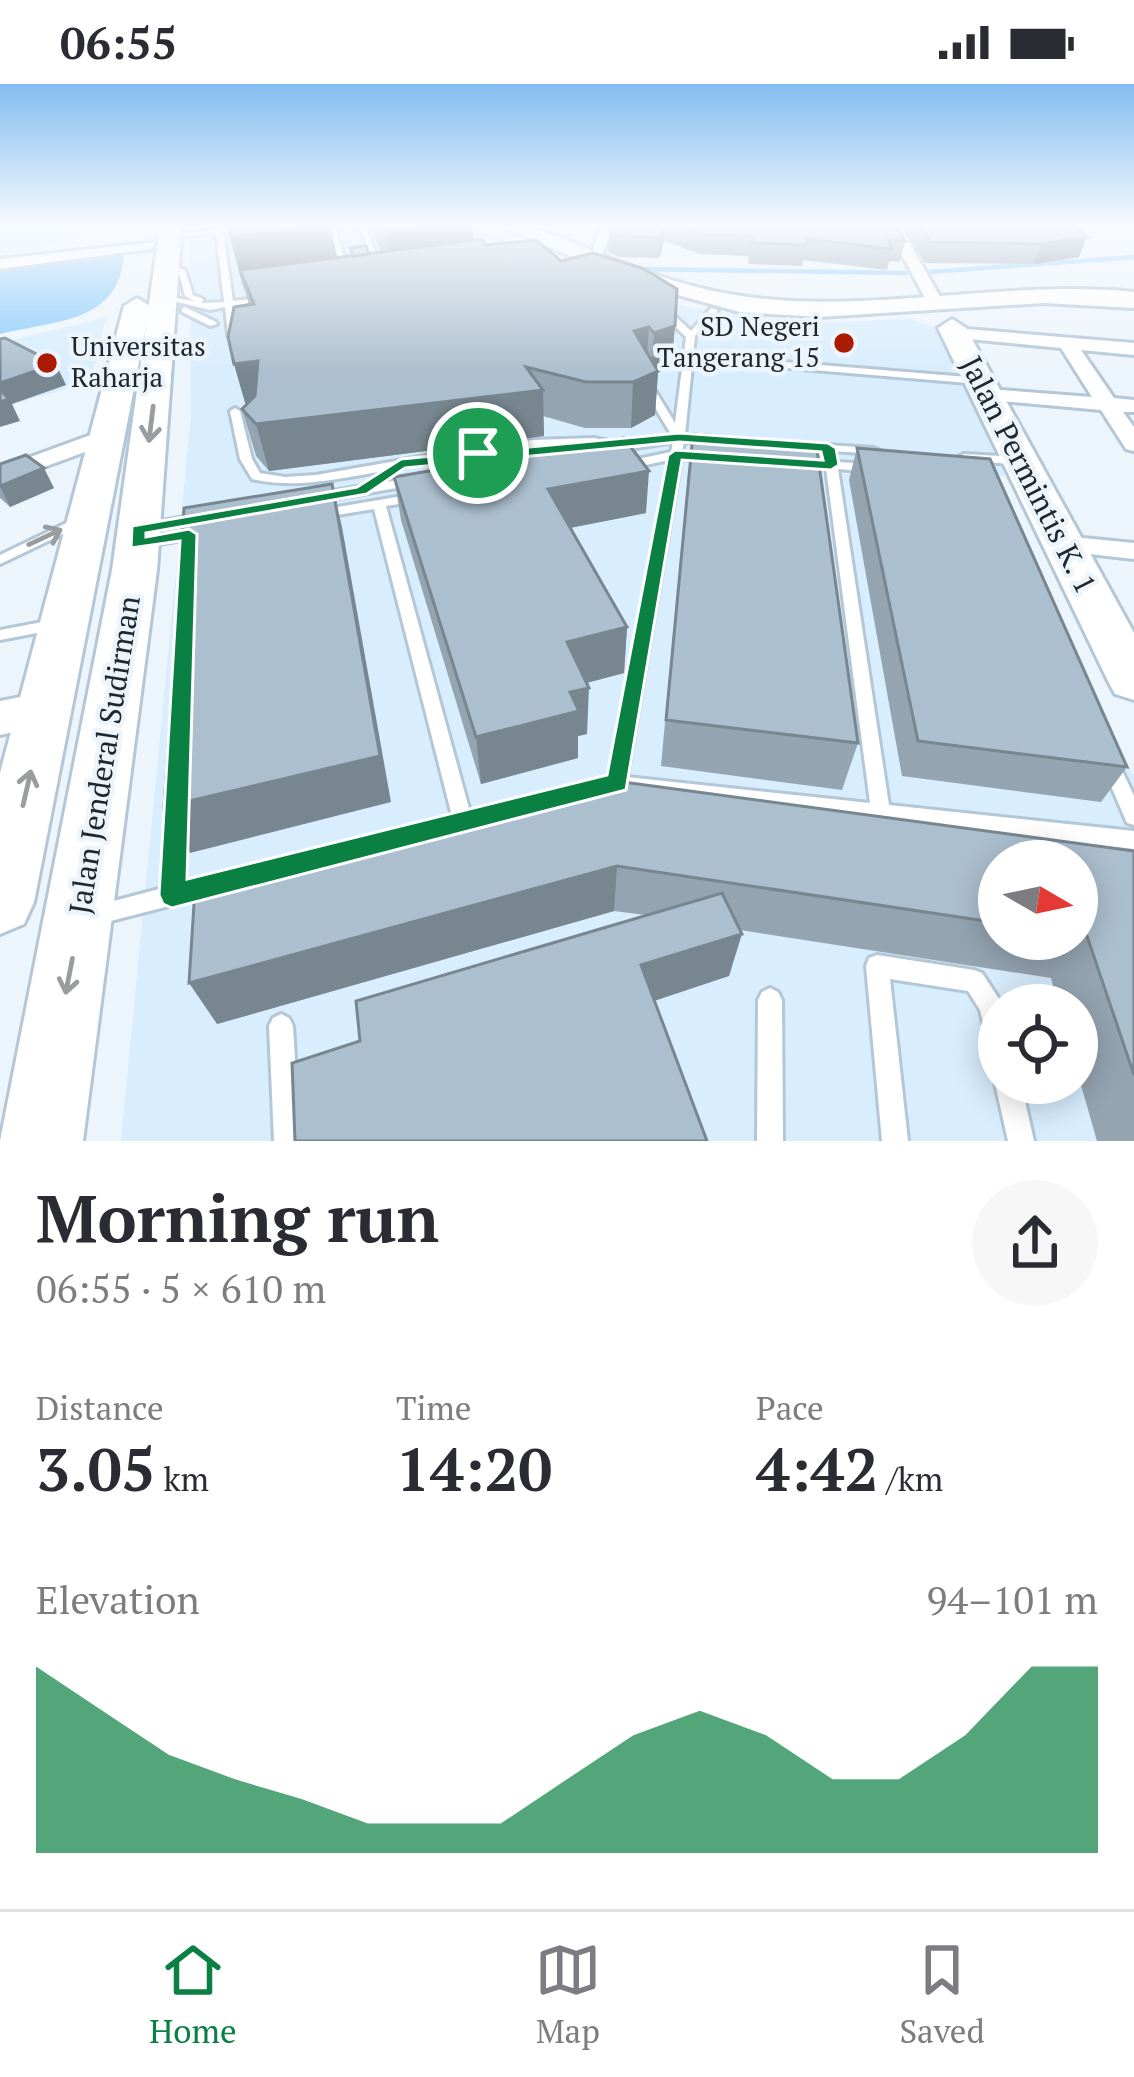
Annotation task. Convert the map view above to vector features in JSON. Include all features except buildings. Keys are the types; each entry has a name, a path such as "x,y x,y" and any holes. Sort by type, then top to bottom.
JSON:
{"main road":[{"name":"Jalan Jenderal Sudirman","path":"139,531 110,435 158,274"},
{"name":"Jalan Jenderal Sudirman","path":"41,1141 139,531 164,274"},
{"path":"603,274 714,310 803,317 908,313 940,319 953,331"},
{"path":"638,274 689,292 762,307 1006,295 1134,300"},
{"name":"Jalan Permintis K. 1","path":"1006,295 965,310 953,331 1022,473 1122,636 1134,681"},
{"name":"Jalan Jenderal Sudirman","path":"0,902 67,622 139,531"}],"street":[{"path":"920,274 934,300"},
{"path":"953,331 1134,349"},
{"path":"1068,344 1134,444"},
{"path":"983,388 1134,406"},
{"path":"0,476 110,435"},
{"path":"1063,544 1134,551"},
{"path":"0,718 46,709"}],"lane":[{"path":"178,274 196,313 213,324"},
{"path":"179,274 195,307 277,298"},
{"path":"183,274 189,296 231,303"},
{"path":"196,274 231,303 234,348"},
{"path":"347,274 352,288"},
{"path":"369,286 386,284 382,274"},
{"path":"656,304 684,324 691,336"},
{"path":"617,783 679,438 691,336 714,310"},
{"path":"745,362 983,388"},
{"path":"641,375 679,438"},
{"path":"235,411 246,459 256,476 340,475 538,446 603,441 625,446"},
{"path":"537,461 679,438 737,442"},
{"path":"783,445 896,470"},
{"path":"787,462 893,452"},
{"path":"614,466 675,455 720,458"},
{"path":"937,455 1022,473"},
{"path":"830,456 880,808"},
{"path":"362,490 401,464"},
{"path":"426,496 305,508 362,490 427,479"},
{"path":"379,503 462,818"},
{"path":"0,560 139,531 226,521 139,531"},
{"path":"139,531 188,557"},
{"path":"0,635 67,622"},
{"path":"1106,753 1134,817"},
{"path":"172,895 178,782"},
{"path":"80,919 462,818 617,783 880,808 1134,840"},
{"path":"895,1141 877,966 974,981 978,987"},
{"path":"770,1000 770,1141"},
{"path":"281,1026 287,1141"},
{"path":"1013,1104 1022,1141"}],"shaded area":[{"path":"190,274 591,274 687,307 807,323 911,319 940,329 1009,473 998,478 1134,777 1134,1141 121,1141 191,416"},
{"name":"Universitas Raharja","path":"106,317 90,382 0,408 0,343"}],"water":[{"path":"0,274 120,274 111,293 82,314 0,334"}],"place":[{"name":"SD Negeri Tangerang 15","path":"844,343"},
{"name":"Universitas Raharja","path":"47,363"}],"route":[{"path":"679,438 828,448 831,465 675,455 617,783 462,818 172,895 189,534 137,544 138,530 362,490 401,464 478,453 603,441 625,446 679,438"}]}
